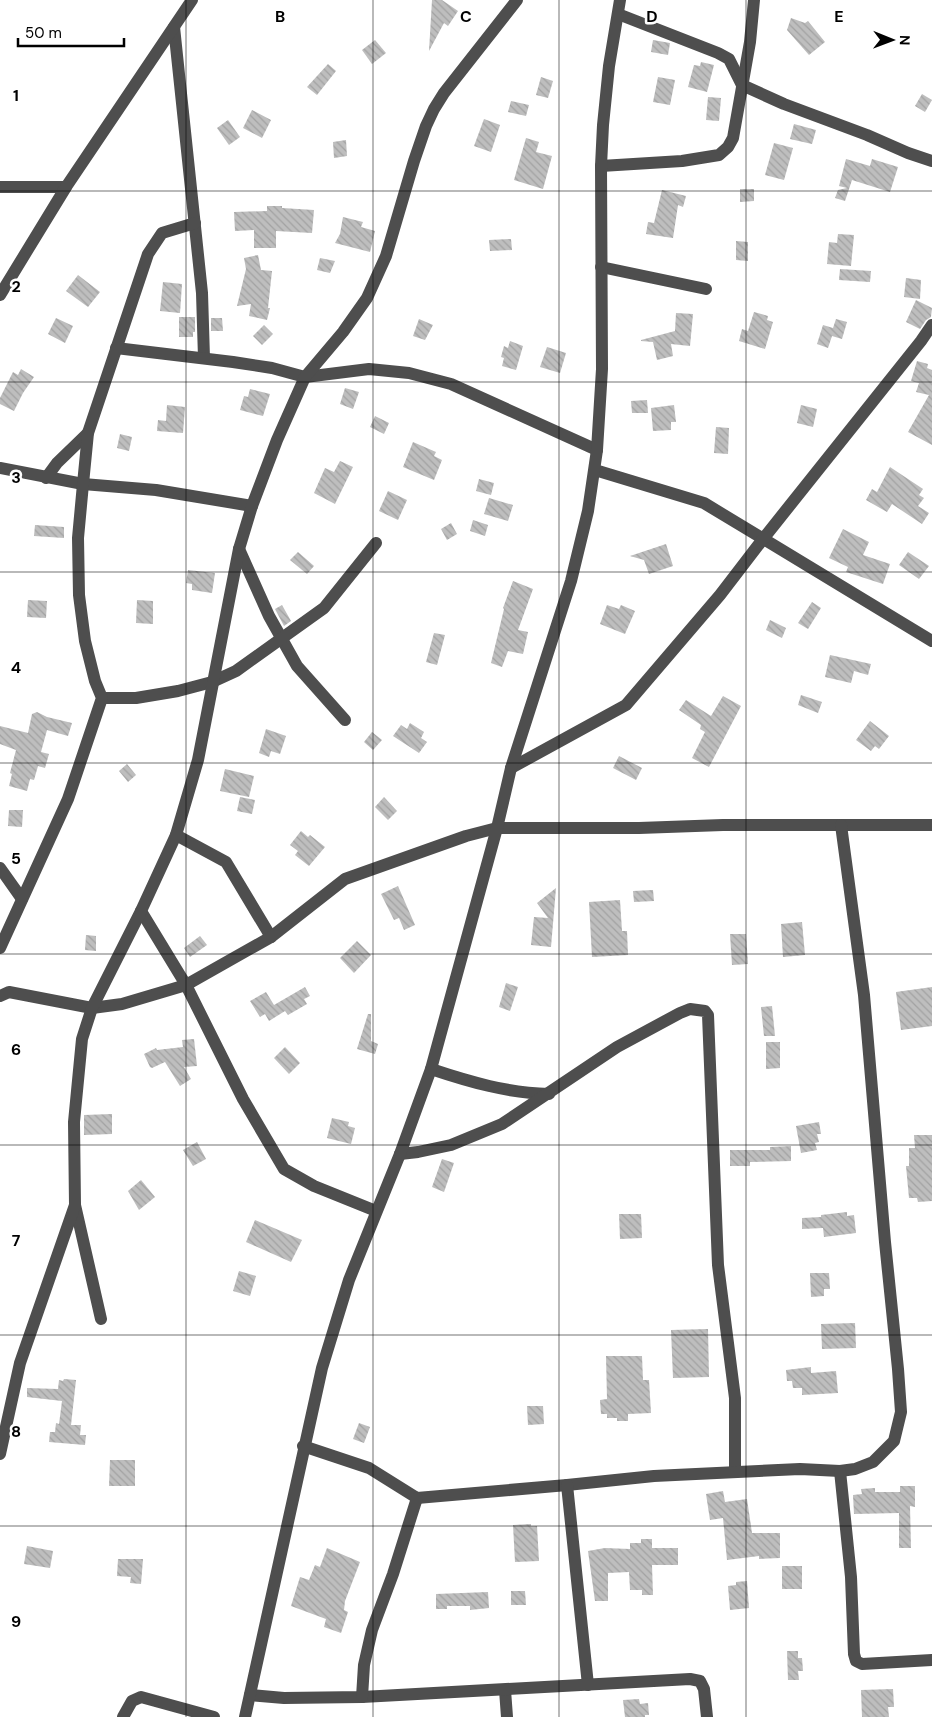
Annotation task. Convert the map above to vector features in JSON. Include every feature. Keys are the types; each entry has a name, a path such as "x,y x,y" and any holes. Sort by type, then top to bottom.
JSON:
{"street":[{"path":"0,295 66,187 192,0"},
{"path":"102,1319 75,1205 74,1122 80,1048 92,1008 141,911 176,835 198,760 238,549 277,440 305,377 343,332 368,298 386,256 414,161 434,109 444,93 517,0"},
{"path":"245,1717 303,1446 322,1368 349,1280 400,1154 431,1069 512,768 572,581 588,511 596,450 602,369 601,166 609,66 620,0"},
{"path":"601,166 682,161 719,155 728,148 733,138 750,42 754,0"},
{"path":"618,14 729,59 742,85 784,104 932,161"},
{"path":"174,27 202,293 204,358"},
{"path":"0,187 66,187"},
{"path":"0,948 68,799 102,698 95,680 85,641 79,595 78,538 88,433 148,254 160,235 166,231 194,223"},
{"path":"601,267 706,289"},
{"path":"512,768 626,705 720,595 932,325"},
{"path":"116,348 272,368 305,377 368,369 409,373 451,384 596,450"},
{"path":"46,478 57,463 88,433"},
{"path":"0,468 83,484 156,490 252,506"},
{"path":"594,470 704,503 932,641"},
{"path":"102,698 136,698 212,682 236,671 282,640 324,608 376,543"},
{"path":"238,549 282,640 297,666 345,720"},
{"path":"303,1446 369,1468 417,1498 654,1476 800,1469 840,1471 856,1469 873,1462 894,1441 901,1412 864,995 841,825"},
{"path":"0,996 4,992 9,992 92,1008 122,1004 186,985 271,937 345,879 466,836 497,828 932,825"},
{"path":"176,835 226,862 271,937"},
{"path":"0,868 22,898"},
{"path":"141,911 186,985 243,1098 284,1169 314,1186 376,1211"},
{"path":"400,1154 418,1152 460,1141 502,1124 617,1048 680,1013 690,1009 705,1010 708,1015 718,1265 735,1398 735,1471"},
{"path":"431,1069 486,1086 526,1094 549,1094"},
{"path":"0,1454 20,1363 75,1205"},
{"path":"840,1471 847,1528 854,1654 856,1661 862,1664 932,1660"},
{"path":"567,1485 588,1685"},
{"path":"362,1697 364,1665 372,1630 397,1564 417,1498"},
{"path":"250,1695 284,1698 362,1697 690,1679 700,1681 704,1689 707,1717"},
{"path":"506,1690 507,1717"},
{"path":"123,1717 132,1701 141,1697 214,1717"}],"building":[{"path":"432,0 442,0 458,11 448,26 444,23 429,51"},
{"path":"791,18 805,23 808,21 825,42 809,55 787,30"},
{"path":"375,40 386,53 372,64 362,50"},
{"path":"653,40 670,43 668,55 651,52"},
{"path":"701,62 714,65 707,92 688,87 694,65 700,66"},
{"path":"328,64 336,71 317,95 307,87"},
{"path":"541,77 553,81 548,98 536,95"},
{"path":"658,77 675,80 670,105 653,102"},
{"path":"922,94 932,100 925,112 915,106"},
{"path":"708,97 721,98 719,121 706,120"},
{"path":"511,101 529,105 526,116 508,112"},
{"path":"252,110 271,120 262,138 243,128"},
{"path":"484,119 500,125 491,152 474,146"},
{"path":"228,120 240,137 229,145 217,128"},
{"path":"794,124 816,130 812,144 790,139"},
{"path":"526,138 539,142 536,152 552,156 543,189 514,180"},
{"path":"346,140 347,156 334,158 333,142"},
{"path":"774,143 793,148 784,180 765,175"},
{"path":"846,159 870,166 872,159 898,167 890,192 852,180 845,201 835,198 838,190 847,188 839,186"},
{"path":"740,189 754,189 754,201 740,202"},
{"path":"662,190 686,196 683,207 678,205 673,238 646,234 648,222 654,223"},
{"path":"267,206 314,210 312,233 276,231 276,248 254,248 254,230 235,231 234,212 267,211"},
{"path":"343,217 363,222 361,227 375,231 370,252 335,243 340,234"},
{"path":"838,234 854,235 851,266 827,264 829,242 837,243"},
{"path":"511,239 512,250 490,251 489,240"},
{"path":"736,241 748,242 748,261 736,260"},
{"path":"258,255 261,270 272,271 268,308 270,308 267,320 249,316 251,304 237,306 246,269 244,258"},
{"path":"320,258 335,261 330,273 317,270"},
{"path":"840,269 871,271 870,282 839,280"},
{"path":"78,275 100,292 88,307 66,291"},
{"path":"906,278 921,280 920,299 904,297"},
{"path":"163,282 182,284 180,313 160,311"},
{"path":"916,300 932,308 931,317 926,320 920,329 906,322"},
{"path":"754,312 768,316 767,320 773,322 765,349 739,341 742,329 748,331"},
{"path":"676,313 693,314 690,346 671,344 673,356 657,360 653,342 641,340 675,331"},
{"path":"179,317 195,317 193,337 179,337"},
{"path":"56,318 73,326 65,343 48,334"},
{"path":"211,318 222,318 223,331 211,331"},
{"path":"419,319 433,325 425,340 413,336"},
{"path":"836,319 847,322 842,339 832,336 828,348 817,344 823,325 833,328"},
{"path":"264,325 273,334 262,345 253,336"},
{"path":"510,341 523,346 516,370 502,366 504,358 501,357 504,346 508,348"},
{"path":"547,347 566,353 560,373 540,367"},
{"path":"917,361 928,364 927,368 932,370 932,445 908,432 929,395 916,392 919,383 911,381"},
{"path":"21,369 34,377 14,411 0,404 0,398 13,372 18,375"},
{"path":"345,388 359,392 353,409 340,404"},
{"path":"250,389 270,394 263,416 240,410 244,396 248,397"},
{"path":"647,400 648,413 632,413 631,401"},
{"path":"167,405 185,407 183,433 157,431 158,420 166,421"},
{"path":"674,405 676,422 671,422 671,430 653,431 651,408"},
{"path":"801,405 817,409 813,427 797,423"},
{"path":"375,416 389,423 384,434 370,427"},
{"path":"716,427 729,428 728,454 714,453"},
{"path":"120,434 132,437 129,451 117,448"},
{"path":"413,442 436,452 434,456 442,460 434,480 403,467"},
{"path":"340,461 353,467 335,504 314,493 325,468 334,472"},
{"path":"890,467 923,489 919,495 924,498 918,506 929,513 922,524 892,504 887,512 866,500 872,489 877,492"},
{"path":"479,479 494,483 491,495 476,491"},
{"path":"388,491 407,500 398,520 379,511"},
{"path":"489,498 513,505 508,521 484,514"},
{"path":"473,520 488,525 485,536 470,531"},
{"path":"451,523 457,534 447,540 441,529"},
{"path":"35,525 64,527 64,538 34,536"},
{"path":"843,529 869,542 863,555 890,564 883,584 846,572 848,567 829,558"},
{"path":"666,544 673,566 649,574 644,560 630,556"},
{"path":"298,552 314,566 307,574 290,560"},
{"path":"908,552 929,566 919,579 899,565"},
{"path":"188,570 215,573 212,593 192,590 192,584 186,583"},
{"path":"513,581 533,589 518,630 528,632 523,654 508,651 502,667 491,663 503,608"},
{"path":"28,600 47,601 46,618 27,617"},
{"path":"137,600 153,601 153,624 136,623"},
{"path":"812,602 821,608 808,629 798,623"},
{"path":"282,605 291,621 284,626 275,609"},
{"path":"607,605 619,609 621,605 635,611 625,634 600,624"},
{"path":"770,620 786,628 782,638 766,630"},
{"path":"434,633 445,635 437,665 426,662"},
{"path":"830,655 871,664 868,675 854,671 851,683 825,677"},
{"path":"801,695 822,702 818,713 798,705"},
{"path":"723,696 741,706 709,767 692,758 705,732 700,729 701,725 679,710 686,700 711,716"},
{"path":"37,712 47,717 72,723 68,736 47,730 41,752 49,754 45,768 38,766 34,780 30,779 27,791 9,786 16,750 0,744 0,726 28,733 32,714"},
{"path":"870,721 889,736 879,749 875,746 871,751 856,740"},
{"path":"410,723 424,732 421,738 427,742 419,753 393,736 401,725 407,729"},
{"path":"266,729 286,736 280,754 271,751 269,757 259,753"},
{"path":"372,732 382,740 373,750 364,742"},
{"path":"619,756 642,768 636,780 613,768"},
{"path":"127,764 136,775 128,782 119,771"},
{"path":"225,769 254,776 249,797 220,791"},
{"path":"240,797 255,800 252,814 237,811"},
{"path":"384,797 397,811 388,820 375,807"},
{"path":"9,810 23,810 22,827 8,826"},
{"path":"301,831 308,837 310,835 325,847 309,866 295,855 298,851 290,845"},
{"path":"398,886 415,925 404,930 399,918 394,920 381,894"},
{"path":"556,888 551,947 531,945 534,917 548,918 537,903"},
{"path":"653,890 654,901 634,902 633,891"},
{"path":"620,900 622,931 627,931 628,955 592,957 589,902"},
{"path":"802,922 805,955 783,957 781,924"},
{"path":"730,934 746,934 748,964 732,965"},
{"path":"86,935 96,936 96,951 85,950"},
{"path":"200,936 207,945 190,957 184,948"},
{"path":"357,941 371,955 354,973 340,958"},
{"path":"506,983 518,987 510,1011 499,1007"},
{"path":"305,987 310,996 304,999 307,1004 288,1015 285,1011 269,1021 265,1014 260,1017 250,1001 266,992 274,1005"},
{"path":"932,987 932,1026 901,1030 896,992"},
{"path":"772,1006 775,1036 764,1036 761,1007"},
{"path":"368,1014 371,1014 371,1041 378,1044 375,1054 357,1049"},
{"path":"194,1039 197,1066 184,1067 191,1079 180,1086 165,1062 152,1068 144,1054 156,1048 157,1050 183,1047 182,1040"},
{"path":"766,1042 780,1042 780,1068 766,1069"},
{"path":"285,1047 300,1063 289,1074 274,1058"},
{"path":"112,1114 112,1134 84,1135 84,1115"},
{"path":"332,1118 349,1122 348,1126 355,1128 351,1144 327,1138"},
{"path":"819,1122 821,1134 817,1134 819,1142 815,1143 817,1150 801,1153 796,1126"},
{"path":"914,1135 932,1135 932,1201 918,1202 917,1198 909,1198 906,1166 909,1166 909,1148 915,1148"},
{"path":"197,1142 206,1159 193,1166 183,1150"},
{"path":"791,1146 791,1161 750,1162 750,1166 730,1166 730,1150 770,1150 770,1147"},
{"path":"442,1159 454,1163 444,1192 432,1187"},
{"path":"141,1180 155,1197 139,1210 128,1191"},
{"path":"847,1212 847,1216 854,1215 856,1233 824,1237 823,1228 802,1229 802,1218 821,1217 821,1215"},
{"path":"619,1214 641,1214 642,1238 620,1239"},
{"path":"255,1220 302,1240 291,1262 246,1242"},
{"path":"239,1271 256,1276 250,1296 233,1291"},
{"path":"810,1273 829,1273 830,1289 824,1289 824,1296 811,1297"},
{"path":"855,1323 856,1348 822,1349 821,1324"},
{"path":"708,1329 709,1377 673,1378 671,1330"},
{"path":"606,1356 642,1356 643,1380 649,1380 651,1413 628,1414 628,1421 617,1421 617,1418 607,1418 607,1414 601,1414 600,1400 607,1399"},
{"path":"811,1367 811,1373 836,1371 838,1393 802,1395 802,1388 793,1388 792,1381 787,1381 786,1370"},
{"path":"64,1379 76,1380 71,1425 81,1425 80,1435 86,1435 85,1445 49,1442 50,1432 55,1432 56,1423 59,1424 62,1401 27,1397 27,1388 58,1389 59,1380 63,1381"},
{"path":"527,1406 543,1406 544,1424 528,1425"},
{"path":"359,1423 370,1427 364,1443 353,1439"},
{"path":"110,1460 135,1460 135,1486 109,1486"},
{"path":"900,1486 915,1486 915,1507 910,1506 911,1548 899,1548 899,1513 854,1514 853,1495 862,1494 861,1489 875,1488 875,1492 900,1492"},
{"path":"723,1491 725,1502 747,1499 752,1533 780,1533 780,1558 759,1559 759,1556 727,1560 723,1518 710,1520 706,1494"},
{"path":"531,1524 531,1526 537,1526 539,1561 515,1562 513,1525"},
{"path":"641,1539 652,1539 652,1548 678,1548 678,1565 652,1565 653,1595 642,1595 642,1590 630,1590 629,1572 608,1573 608,1601 595,1601 588,1551 605,1548 630,1549 630,1543 641,1543"},
{"path":"27,1546 53,1551 50,1568 24,1564"},
{"path":"327,1548 360,1562 345,1601 344,1610 348,1612 341,1633 324,1627 326,1619 291,1606 300,1577 309,1580 315,1565 320,1567"},
{"path":"118,1559 143,1559 141,1584 130,1583 131,1577 117,1576"},
{"path":"782,1566 802,1566 802,1589 782,1589"},
{"path":"747,1581 749,1608 730,1610 728,1586 736,1585 736,1582"},
{"path":"511,1591 525,1591 526,1605 511,1605"},
{"path":"488,1592 489,1608 470,1610 470,1606 447,1606 447,1609 436,1609 436,1594"},
{"path":"787,1651 798,1651 798,1658 802,1658 803,1671 798,1671 799,1680 788,1680"},
{"path":"893,1689 894,1707 888,1707 889,1717 862,1717 861,1690"},
{"path":"639,1699 640,1704 648,1703 649,1715 645,1715 645,1717 625,1717 623,1700"}]}
